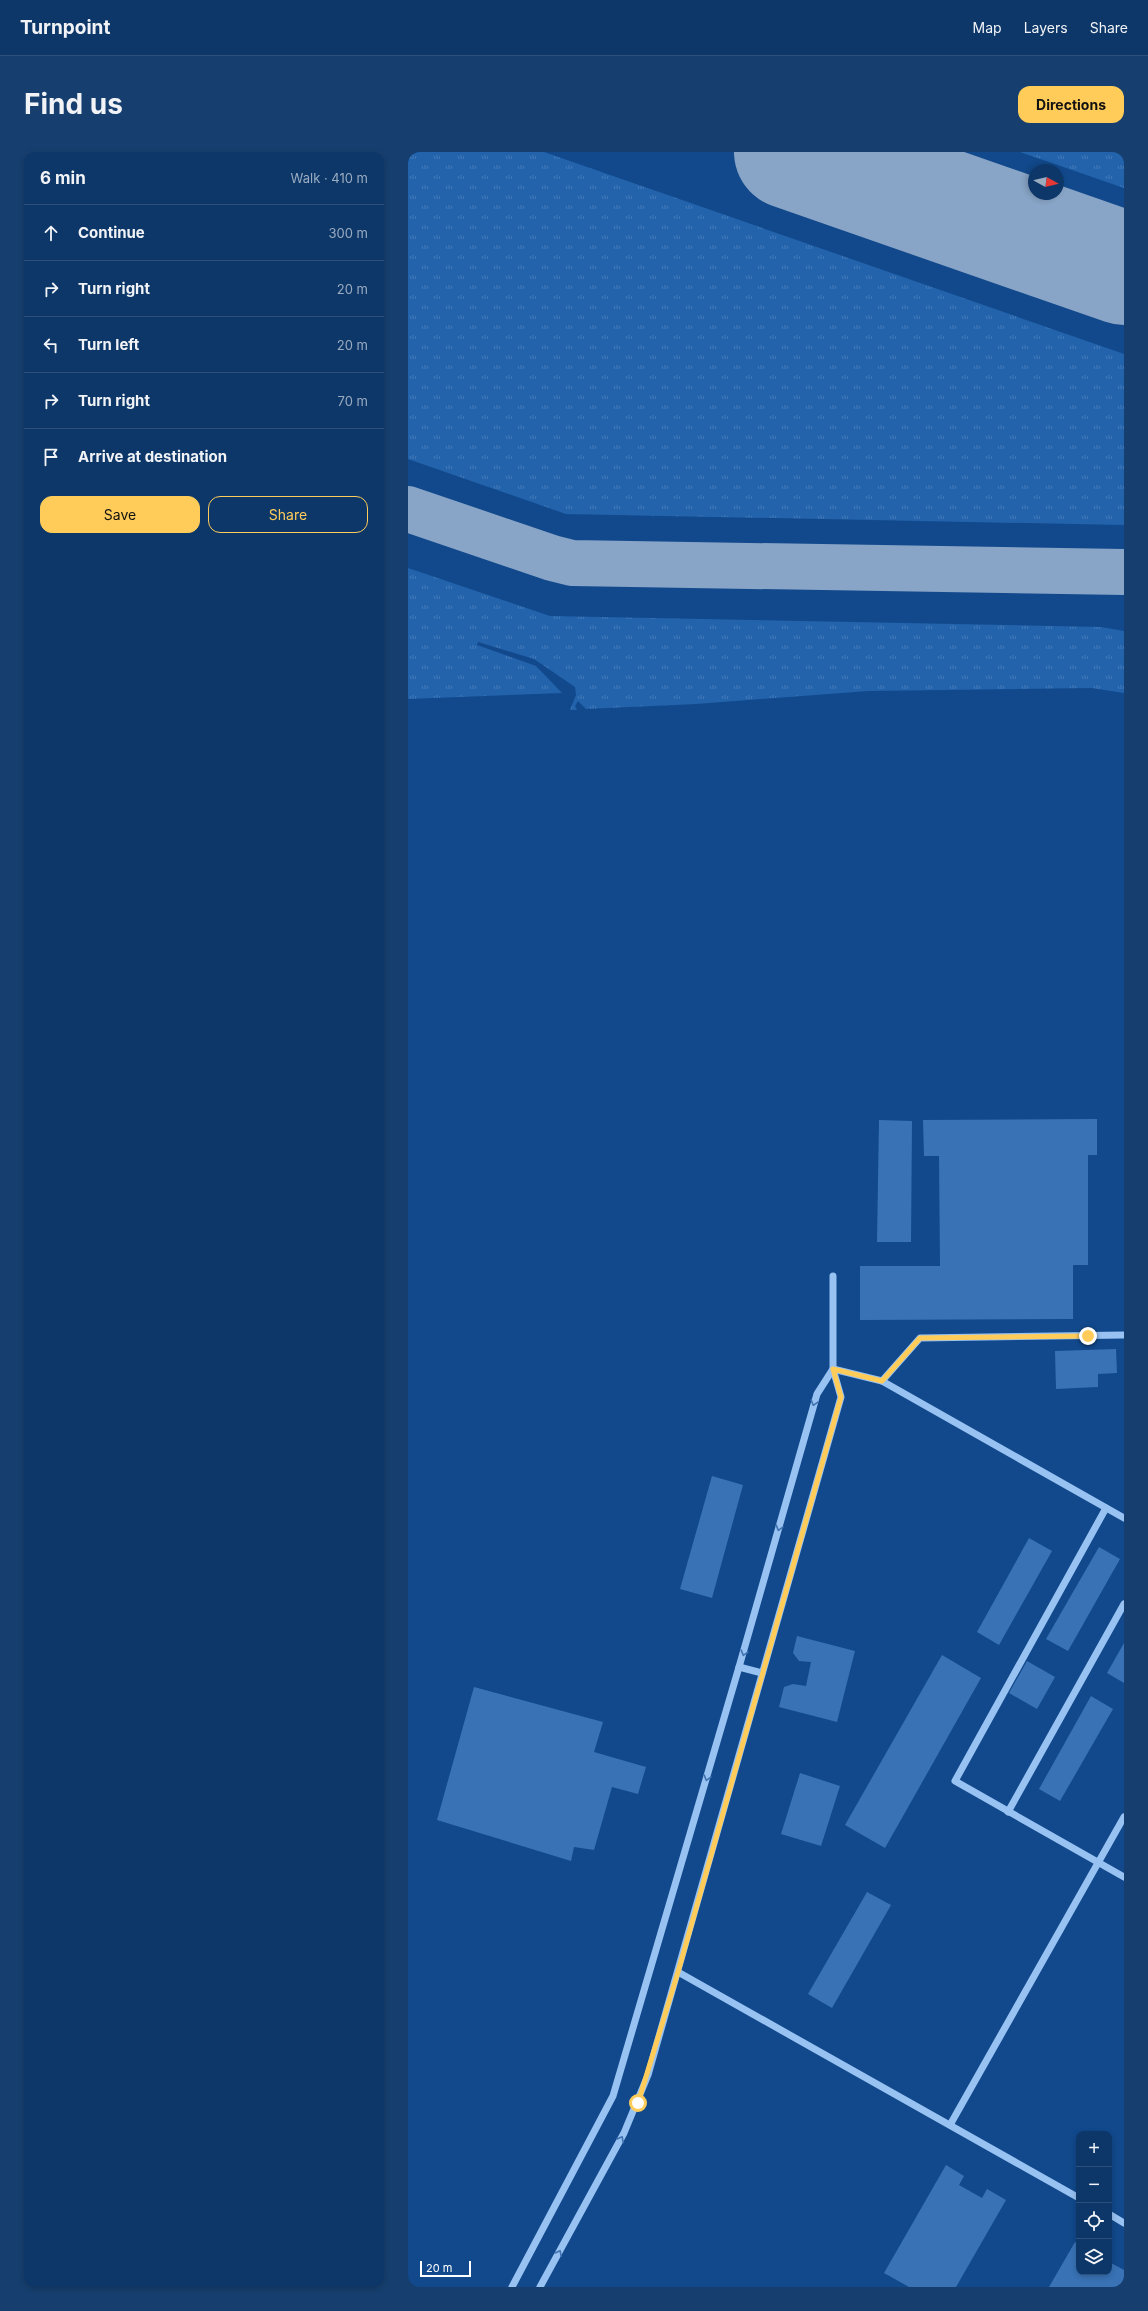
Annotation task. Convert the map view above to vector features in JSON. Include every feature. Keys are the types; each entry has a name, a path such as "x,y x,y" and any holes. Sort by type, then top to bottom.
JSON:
{"lane":[{"path":"540,2287 624,2132 638,2103 678,1972 841,1397 833,1369 833,1276"},
{"path":"882,1381 920,1338 1124,1335"},
{"path":"833,1369 882,1381 1124,1518"},
{"path":"512,2287 598,2128 613,2096 739,1667 817,1394 833,1369"},
{"path":"1106,1508 955,1781 1124,1877"},
{"path":"1008,1812 1124,1604"},
{"path":"739,1667 762,1673"},
{"path":"950,2125 1124,1817"},
{"path":"678,1972 1076,2196"},
{"path":"1112,2216 1124,2223"}],"green space":[{"path":"408,152 544,152 1124,354 1124,525 566,514 408,459"},
{"path":"1020,152 1124,152 1124,188 1064,167 1064,164 1055,164"},
{"path":"408,568 550,616 1101,627 1124,631 1124,693 1092,688 868,691 696,704 586,709 578,701 575,706 577,710 570,710 576,695 575,687 534,659 478,642 477,645 536,666 562,693 408,699"}],"building":[{"path":"1097,1119 1097,1155 1088,1155 1088,1265 1073,1265 1073,1319 860,1320 860,1266 940,1266 939,1156 924,1156 923,1120"},
{"path":"879,1120 912,1121 911,1242 877,1242"},
{"path":"1116,1349 1117,1373 1098,1374 1098,1387 1056,1389 1055,1351"},
{"path":"712,1476 743,1485 712,1598 680,1589"},
{"path":"1029,1538 1052,1551 999,1645 977,1632"},
{"path":"1099,1547 1120,1559 1068,1651 1046,1639"},
{"path":"797,1636 855,1651 837,1722 779,1707 784,1687 793,1684 806,1686 811,1662 799,1661 793,1653"},
{"path":"1124,1643 1124,1683 1107,1673"},
{"path":"942,1655 981,1678 885,1848 845,1825"},
{"path":"1027,1661 1055,1677 1037,1709 1009,1693"},
{"path":"474,1687 603,1722 594,1752 646,1767 638,1794 612,1787 594,1850 574,1847 571,1861 437,1820"},
{"path":"1091,1696 1113,1709 1060,1801 1039,1789"},
{"path":"800,1773 840,1786 821,1846 781,1834"},
{"path":"867,1892 891,1905 832,2008 808,1994"},
{"path":"946,2165 964,2176 959,2185 982,2198 987,2189 1006,2200 956,2287 909,2287 884,2273"},
{"path":"1075,2242 1076,2275 1112,2275 1112,2264 1124,2270 1124,2287 1049,2287"}],"taxiway":[{"path":"408,509 552,558 572,563 1124,572"}],"runway":[{"path":"791,152 1124,268"}],"route":[{"path":"638,2103 648,2075 678,1972 841,1397 833,1369 865,1375 882,1381 920,1338 1088,1336"}]}
